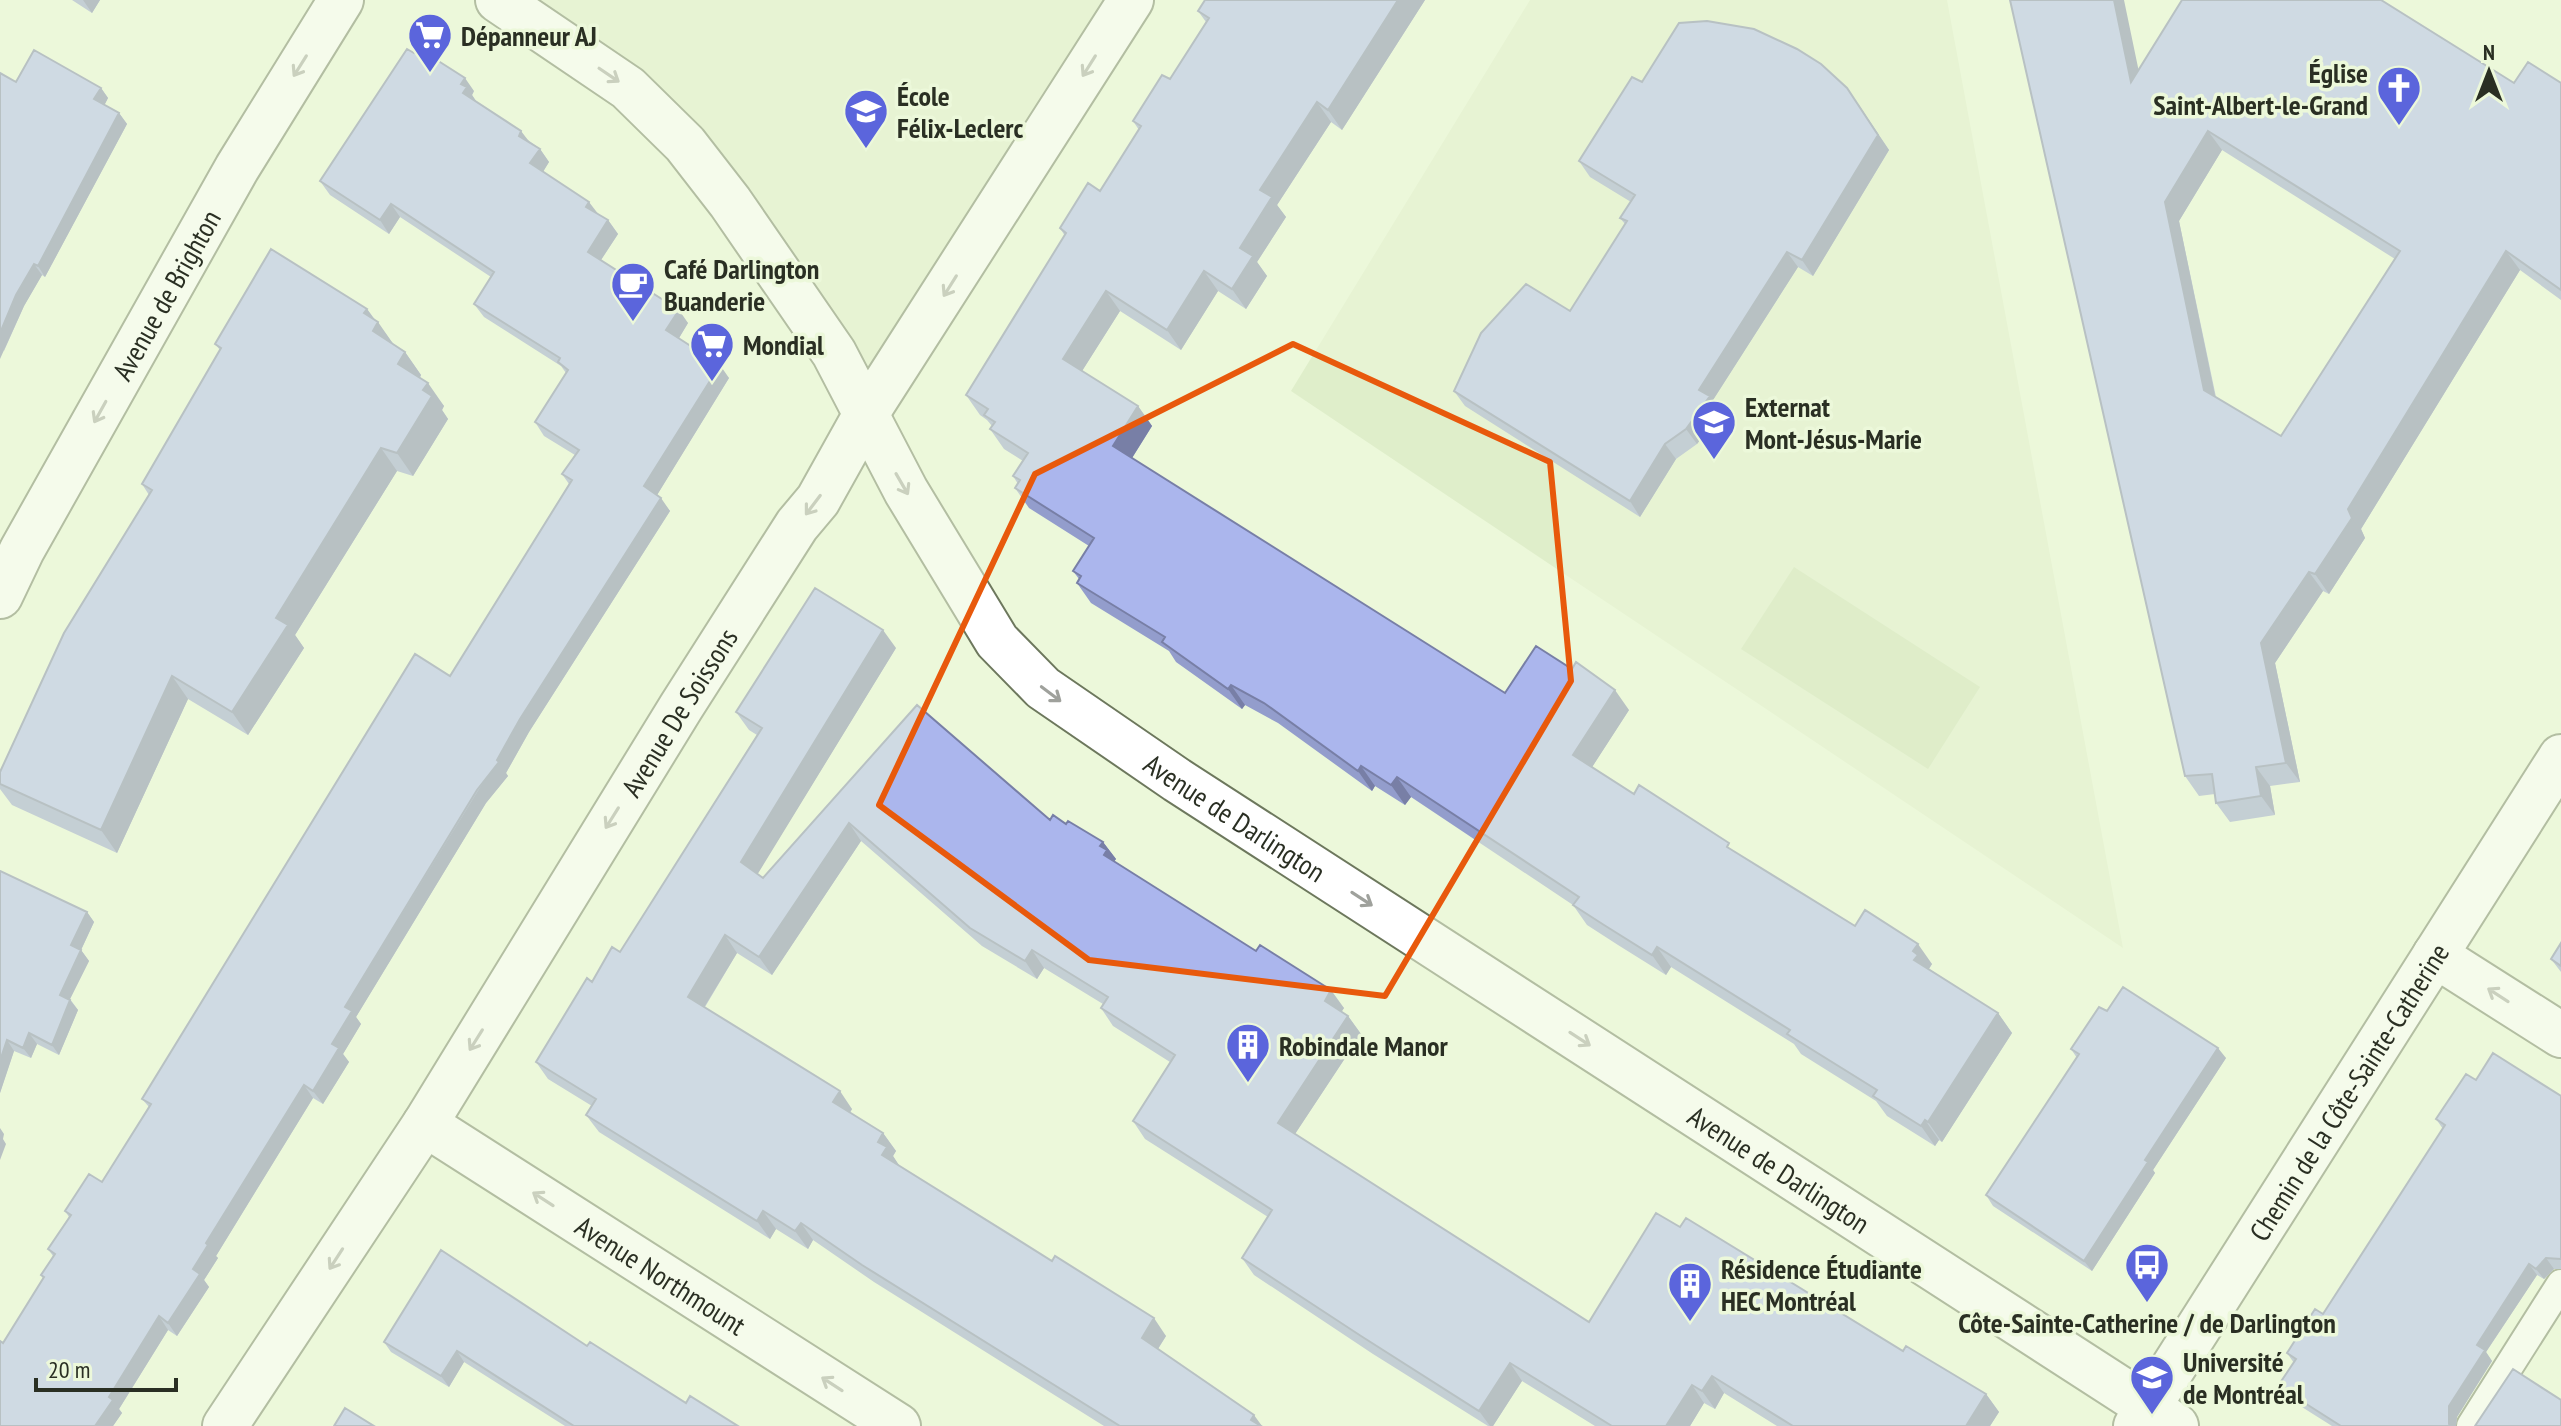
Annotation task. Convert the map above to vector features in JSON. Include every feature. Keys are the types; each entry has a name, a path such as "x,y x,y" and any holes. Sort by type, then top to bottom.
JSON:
{"street":[{"name":"Avenue de Brighton","path":"0,596 22,550 237,168 341,0"},
{"name":"Avenue de Darlington","path":"498,0 628,88 685,144 730,202 834,353 906,491 997,641 1043,688 1177,780 2153,1420"},
{"name":"Avenue De Soissons","path":"225,1426 425,1124 681,707 797,525 818,500 866,414 1131,0"},
{"name":"Chemin de la Côte-Sainte-Catherine","path":"2153,1420 2435,955 2561,757"},
{"path":"2435,955 2561,1035"},
{"name":"Avenue Northmount","path":"425,1124 898,1426"}],"lane":[{"path":"2471,1426 2561,1284"}],"highlighted area":[{"path":"1293,344 1550,462 1571,681 1385,996 1089,960 879,805 1035,474"}],"shaded area":[{"name":"École Félix-Leclerc","path":"519,0 1123,0 869,407 755,213"},
{"name":"Externat Mont-Jésus-Marie","path":"1530,0 1947,0 2123,948 1291,391"},
{"path":"1794,567 1980,687 1928,769 1741,649"}],"building":[{"path":"1205,0 1398,0 1328,110 1317,102 1260,190 1272,197 1240,248 1253,256 1232,289 1204,271 1167,330 1106,291 1063,359 1138,406 1113,446 1505,693 1536,646 1572,669 1576,662 1615,690 1573,755 1634,794 1639,785 1729,843 1727,847 1855,926 1865,910 1918,944 1913,951 1918,955 1914,960 1998,1013 1928,1122 1925,1120 1921,1126 1873,1096 1877,1090 1787,1034 1790,1030 1657,947 1652,955 1573,905 1579,897 1397,777 1391,785 1361,766 1358,771 1264,703 1231,685 1228,689 1162,642 1165,637 1077,583 1081,576 1073,571 1094,538 1015,488 1020,480 1013,476 1028,453 990,429 995,422 984,415 988,409 966,395 1066,233 1060,228 1088,183 1100,191 1141,126 1133,121 1162,75 1170,79 1209,18 1198,11"},
{"path":"2010,0 2114,0 2131,82 2182,0 2381,0 2514,83 2528,62 2561,83 2561,290 2506,251 2348,509 2352,518 2315,574 2309,572 2261,643 2286,763 2256,767 2261,796 2216,803 2212,774 2185,776","holes":["2208,131 2400,251 2281,436 2204,390 2165,202"]},
{"path":"1707,21 1754,29 1821,64 1847,88 1878,135 1802,260 1787,252 1699,390 1710,396 1686,429 1665,444 1630,501 1454,391 1481,333 1526,284 1570,311 1627,221 1620,218 1635,195 1579,161 1632,77 1642,82 1679,23"},
{"path":"418,48 465,78 461,84 467,87 463,93 521,131 519,136 540,149 530,163 589,202 586,207 608,220 588,252 679,310 666,330 720,365 644,486 661,498 520,719 497,760 499,762 477,790 345,1007 352,1011 332,1044 339,1048 313,1091 304,1085 206,1243 208,1245 193,1269 200,1274 168,1323 159,1316 109,1397 113,1400 95,1426 0,1426 0,1341 3,1343 44,1277 41,1275 55,1254 48,1249 71,1215 65,1211 89,1174 102,1182 151,1104 142,1099 415,654 450,676 572,480 562,474 579,450 535,422 568,370 558,362 560,358 474,304 494,272 391,204 380,220 320,181 407,49 414,53"},
{"path":"34,50 101,88 94,99 119,113 38,266 34,264 16,295 0,333 0,73 16,82"},
{"path":"271,249 367,309 364,313 378,322 373,331 405,352 398,364 428,383 423,390 432,396 397,453 381,448 276,618 288,625 232,712 172,676 101,830 0,784 0,772 64,633 152,490 142,484 221,348 215,344"},
{"path":"815,588 883,630 741,862 763,878 917,705 1050,820 1053,815 1066,824 1068,821 1103,842 1100,846 1107,850 1104,855 1256,951 1260,945 1331,990 1325,1001 1348,1016 1278,1123 1589,1322 1656,1213 1680,1227 1686,1218 1903,1351 1906,1346 1986,1394 1966,1426 1793,1426 1712,1376 1702,1391 1692,1385 1666,1426 1612,1426 1510,1363 1479,1411 1242,1258 1272,1210 1133,1121 1175,1055 1101,1008 1108,997 1032,950 1025,961 970,928 849,823 759,957 725,935 688,997 840,1091 833,1102 883,1133 878,1142 887,1147 882,1155 1052,1261 1055,1256 1154,1318 1142,1338 1254,1415 1251,1420 1261,1426 1120,1426 862,1265 801,1223 795,1231 763,1211 757,1221 586,1115 596,1099 536,1062 587,978 592,982 612,947 620,952 762,728 736,712"},
{"path":"0,871 87,912 71,945 81,950 60,995 70,1000 52,1045 29,1033 23,1048 7,1040 0,1061"},
{"path":"2561,943 2561,966 2551,959"},
{"path":"2123,987 2218,1048 2084,1261 1986,1195 2079,1054 2071,1049 2099,1007 2107,1011"},
{"path":"2493,1053 2561,1096 2561,1259 2546,1258 2536,1269 2529,1264 2477,1345 2485,1350 2449,1406 2449,1424 2452,1426 2341,1426 2278,1386 2296,1359 2287,1353 2315,1309 2323,1314 2445,1125 2436,1119 2466,1074 2476,1080"},
{"path":"441,1250 587,1346 590,1342 686,1403 690,1396 738,1426 574,1426 457,1351 441,1376 384,1342"},
{"path":"2513,1369 2561,1400 2561,1426 2475,1426"},
{"path":"345,1408 374,1426 334,1426"}],"place":[{"name":"Dépanneur AJ","path":"430,74"},
{"name":"Église Saint-Albert-le-Grand","path":"2399,127"},
{"name":"École Félix-Leclerc","path":"866,150"},
{"name":"Café Darlington Buanderie","path":"633,323"},
{"name":"Mondial","path":"712,383"},
{"name":"Externat Mont-Jésus-Marie","path":"1714,461"},
{"name":"Robindale Manor","path":"1248,1084"},
{"name":"Côte-Sainte-Catherine / de Darlington","path":"2147,1304"},
{"name":"Résidence Étudiante HEC Montréal","path":"1690,1323"},
{"name":"Université de Montréal","path":"2152,1416"}]}
